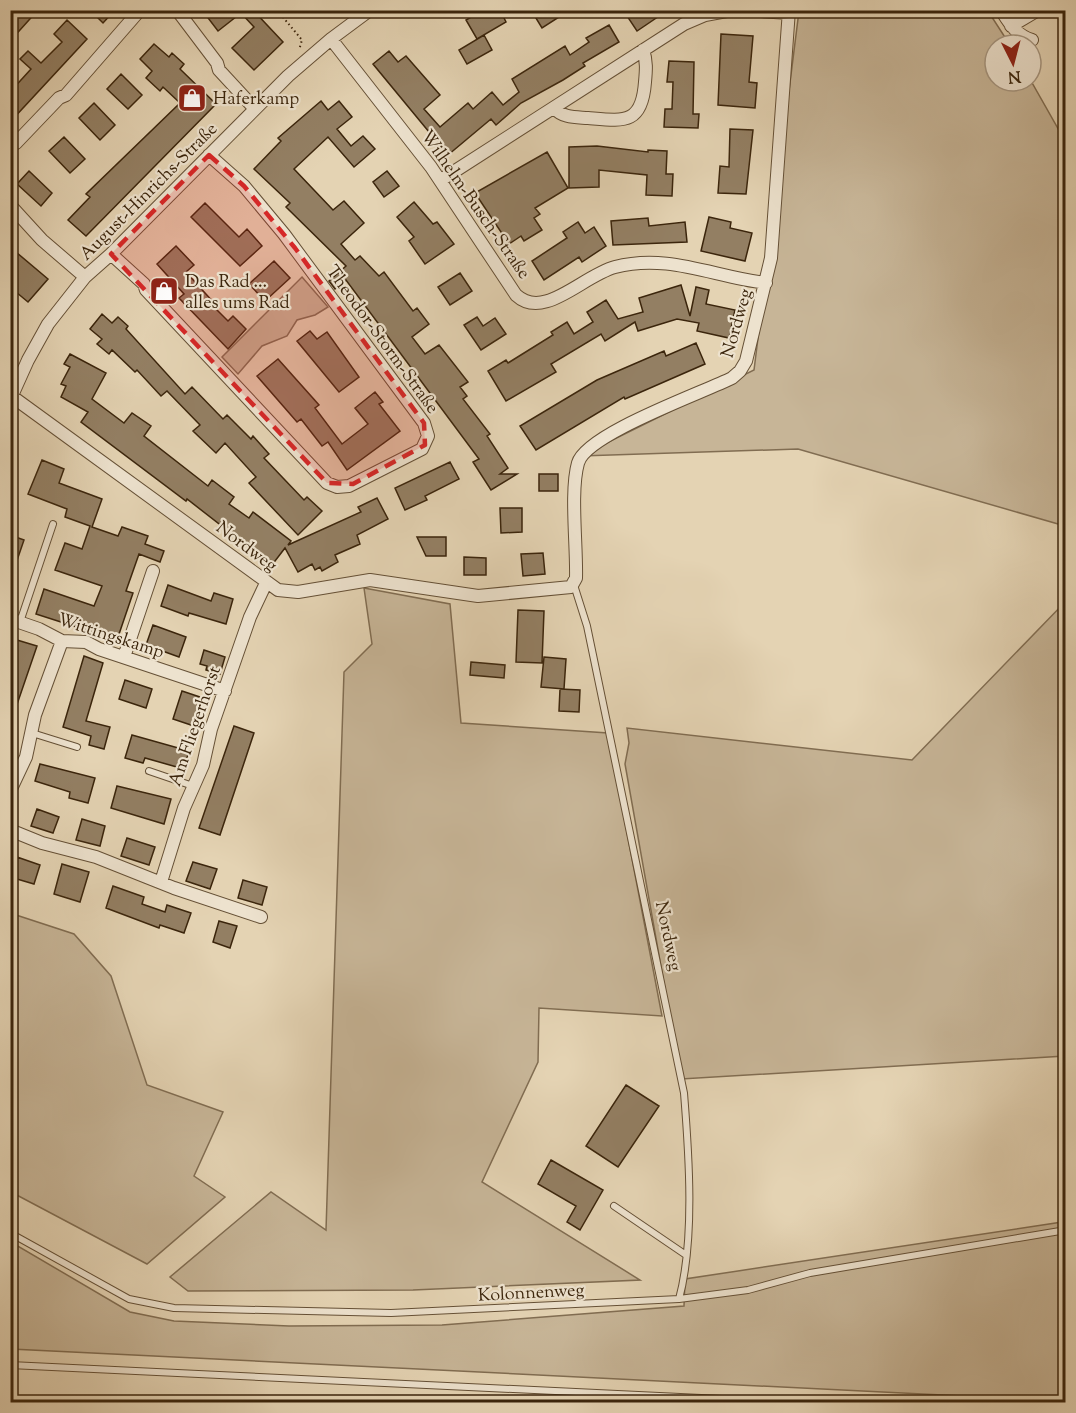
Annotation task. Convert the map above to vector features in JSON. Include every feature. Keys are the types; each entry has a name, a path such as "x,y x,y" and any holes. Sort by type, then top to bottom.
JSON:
{"street":[{"path":"10,146 16,143 59,98 78,82 140,10"},
{"path":"177,10 217,63 219,70 255,109"},
{"name":"August-Hinrichs-Straße","path":"11,397 41,334 86,277 306,60 370,10"},
{"path":"441,180 698,17 732,10"},
{"path":"746,10 789,12"},
{"path":"1001,10 1018,33"},
{"path":"1011,26 1038,10"},
{"name":"Nordweg","path":"11,397 51,422 278,590 293,593 373,580 478,596 567,588 574,585 576,479 580,457 607,435 736,375 749,354 771,258 789,12"},
{"name":"Wilhelm-Busch-Straße","path":"331,39 441,180 516,295 530,304 549,302 600,272 641,263 676,263 766,283"},
{"path":"554,108 570,117 617,120 632,116 640,109 644,99 646,65 643,50"},
{"name":"Theodor-Storm-Straße","path":"111,254 144,284 146,290 327,483 337,487 349,486 422,449 428,436 424,423 289,241 244,186 209,155"},
{"path":"10,204 42,240 86,277"},
{"path":"124,657 153,571"},
{"name":"Am Fliegerhorst","path":"161,882 193,786 203,765 211,729 254,605 266,583"},
{"name":"Wittingskamp","path":"15,621 62,641 86,642 225,691"},
{"path":"10,791 26,757 42,696 62,641"},
{"path":"10,830 42,843 96,857 261,917"}],"lane":[{"name":"Wittingskamp","path":"15,621 53,524"},
{"name":"Nordweg","path":"574,585 587,626 684,1093 689,1160 685,1279 680,1299"},
{"path":"32,733 77,747"},
{"path":"149,771 193,786"},
{"path":"614,1206 686,1255"},
{"name":"Kolonnenweg","path":"10,1233 129,1299 174,1308 391,1313 680,1299 748,1290 810,1273 1065,1230"},
{"path":"10,1365 783,1402"}],"path":[{"path":"277,10 302,40 303,43 298,48 306,60"}],"highlighted area":[{"path":"209,155 244,186 295,248 424,423 425,445 353,484 327,483 111,254"}],"shaded area":[{"path":"799,11 988,11 1002,33 983,33 983,93 1038,93 1065,141 1065,526 798,449 580,456 754,370"},
{"path":"302,277 328,307 315,315 297,320 287,336 262,346 238,374 222,357"},
{"path":"364,588 450,604 461,723 608,733 662,1016 539,1008 538,1062 482,1182 640,1280 413,1290 188,1291 170,1277 271,1192 326,1230 344,672 372,644"},
{"path":"1065,602 1065,1056 681,1079 625,764 629,743 627,728 912,760"},
{"path":"10,913 74,934 111,976 147,1085 223,1112 194,1176 225,1197 147,1264 11,1192"},
{"path":"1065,1217 1065,1401 11,1349 11,1242 130,1312 174,1321 289,1326 442,1325 684,1306 685,1279 1062,1222"}],"building":[{"path":"24,10 38,10 10,41 10,11 17,17"},
{"path":"90,10 115,10 103,23"},
{"path":"202,10 253,10 283,42 254,70 232,48 254,27 241,13 218,31"},
{"path":"483,10 500,10 506,22 477,39 466,20"},
{"path":"531,10 570,10 542,28"},
{"path":"635,10 668,10 637,31 627,16"},
{"path":"67,20 87,39 10,122 10,92 31,69 20,59 28,51 41,63 62,42 54,34"},
{"path":"609,25 619,42 583,63 585,66 563,80 521,103 496,125 491,119 448,155 373,64 389,51 398,62 406,56 440,95 424,109 440,127 468,103 473,109 492,92 503,105 519,92 512,79 565,46 570,55 589,42 586,38"},
{"path":"721,34 753,36 749,82 757,83 755,108 718,105"},
{"path":"484,35 492,50 467,64 459,50"},
{"path":"154,44 169,57 172,53 184,64 180,69 216,104 86,236 68,220 90,197 86,194 180,103 163,87 160,91 146,78 152,71 140,59"},
{"path":"669,61 694,62 693,114 699,114 698,128 664,127 665,109 672,109 673,82 667,82"},
{"path":"121,74 142,95 128,109 107,89"},
{"path":"321,101 328,110 339,101 352,117 337,129 351,146 363,136 375,149 354,167 328,137 294,169 333,210 344,201 364,223 341,244 355,260 360,256 379,276 384,272 413,311 417,308 429,324 412,337 425,354 439,345 468,382 460,387 467,396 463,399 490,434 487,436 508,468 500,474 517,474 491,490 473,462 479,459 346,280 335,289 329,281 346,266 286,207 290,203 254,169 281,141 278,138"},
{"path":"94,103 115,125 100,140 79,118"},
{"path":"730,129 753,130 746,194 718,193 720,166 729,167"},
{"path":"64,137 85,159 70,173 49,151"},
{"path":"597,146 648,152 648,150 667,151 666,174 673,174 672,196 646,195 647,175 599,170 599,187 569,188 569,147"},
{"path":"547,152 568,188 535,208 540,214 534,218 542,230 524,241 521,236 509,244 475,193"},
{"path":"29,171 52,193 41,206 17,184"},
{"path":"387,171 399,186 384,197 373,182"},
{"path":"414,202 433,224 437,222 454,244 425,264 409,241 414,237 397,217"},
{"path":"205,203 239,237 247,229 262,246 240,266 191,217"},
{"path":"709,217 731,222 730,228 752,233 745,261 701,251"},
{"path":"648,218 649,226 685,222 687,242 613,245 611,221"},
{"path":"578,222 585,233 594,227 606,246 582,262 579,257 544,280 532,261 567,238 563,232"},
{"path":"176,246 194,265 186,272 215,304 213,306 228,321 233,316 246,329 228,349 179,298 184,294 157,264"},
{"path":"10,247 48,279 28,302 10,287"},
{"path":"274,261 290,278 265,301 249,284"},
{"path":"460,273 472,291 450,305 438,287"},
{"path":"681,285 690,316 696,287 709,290 706,304 735,310 729,338 697,331 699,323 677,319 638,331 635,322 605,341 601,334 551,364 556,372 506,401 488,371 506,360 508,363 553,335 551,332 567,322 574,334 593,322 587,312 606,300 618,319 643,312 639,298"},
{"path":"102,314 112,323 118,317 128,326 126,329 185,394 192,387 223,419 227,415 251,439 253,436 269,454 264,458 304,500 307,497 322,511 298,535 249,483 256,477 225,443 216,453 193,431 200,425 167,391 161,396 137,370 135,372 112,350 109,354 97,344 102,339 90,329"},
{"path":"477,317 483,326 495,318 506,334 481,350 464,325"},
{"path":"310,331 317,339 327,332 359,377 339,392 297,341"},
{"path":"696,343 705,364 625,399 624,397 536,450 520,426 597,380 664,351 666,356"},
{"path":"70,354 106,373 92,399 124,423 132,413 151,426 144,436 208,486 212,480 234,497 229,504 249,518 253,512 291,541 288,545 361,512 358,507 377,498 388,519 357,535 360,544 335,555 338,562 322,571 320,567 315,570 312,564 298,572 285,548 272,565 187,499 186,501 81,422 88,412 61,397 66,386 61,384 70,367 64,364"},
{"path":"278,359 319,405 315,408 342,444 368,424 355,408 375,392 383,402 379,404 400,431 347,470 328,442 322,446 301,419 297,422 257,376"},
{"path":"42,460 64,469 59,483 102,499 92,527 118,536 122,527 148,536 145,544 164,551 160,562 139,554 126,591 133,593 117,640 36,614 44,589 94,606 102,586 55,570 65,543 82,549 90,526 65,517 67,509 28,494"},
{"path":"450,462 459,479 425,496 427,500 405,510 395,488"},
{"path":"539,474 558,474 558,491 539,491"},
{"path":"500,508 522,508 522,532 501,533"},
{"path":"10,535 24,540 12,575 10,574"},
{"path":"417,537 446,537 446,556 426,556"},
{"path":"543,553 545,574 523,576 521,554"},
{"path":"464,557 486,558 486,575 464,575"},
{"path":"168,585 211,601 214,593 233,599 226,624 189,613 188,616 161,606"},
{"path":"518,610 544,611 542,663 516,662"},
{"path":"153,625 186,637 179,657 146,645"},
{"path":"17,640 37,646 12,719 10,659"},
{"path":"204,650 225,657 220,674 206,670 207,666 200,664"},
{"path":"84,656 103,663 86,721 110,727 104,749 89,745 91,736 63,727"},
{"path":"544,657 566,659 564,689 541,687"},
{"path":"471,662 505,665 504,678 470,675"},
{"path":"125,680 152,689 146,708 119,699"},
{"path":"560,689 580,690 579,712 559,711"},
{"path":"182,691 203,698 194,726 173,719"},
{"path":"234,726 254,733 220,835 199,828"},
{"path":"132,735 189,751 184,769 145,758 143,763 125,758"},
{"path":"40,764 95,778 88,803 69,798 70,792 35,781"},
{"path":"117,786 171,799 164,824 111,808"},
{"path":"37,809 59,817 53,833 31,826"},
{"path":"82,819 105,826 100,846 76,840"},
{"path":"127,838 155,847 149,865 121,856"},
{"path":"17,857 40,865 34,884 10,877 10,866 14,867"},
{"path":"193,862 217,869 210,889 186,881"},
{"path":"62,864 89,872 80,902 54,894"},
{"path":"243,880 267,887 262,905 238,898"},
{"path":"113,886 144,897 142,904 165,912 167,905 191,913 184,933 160,925 159,928 106,908"},
{"path":"219,921 237,926 230,948 213,942"},
{"path":"626,1085 659,1106 618,1167 586,1146"},
{"path":"551,1160 603,1190 580,1230 567,1222 576,1206 538,1184"}],"place":[{"name":"Haferkamp","path":"192,98"},
{"name":"Das Rad ... alles ums Rad","path":"164,291"}]}
